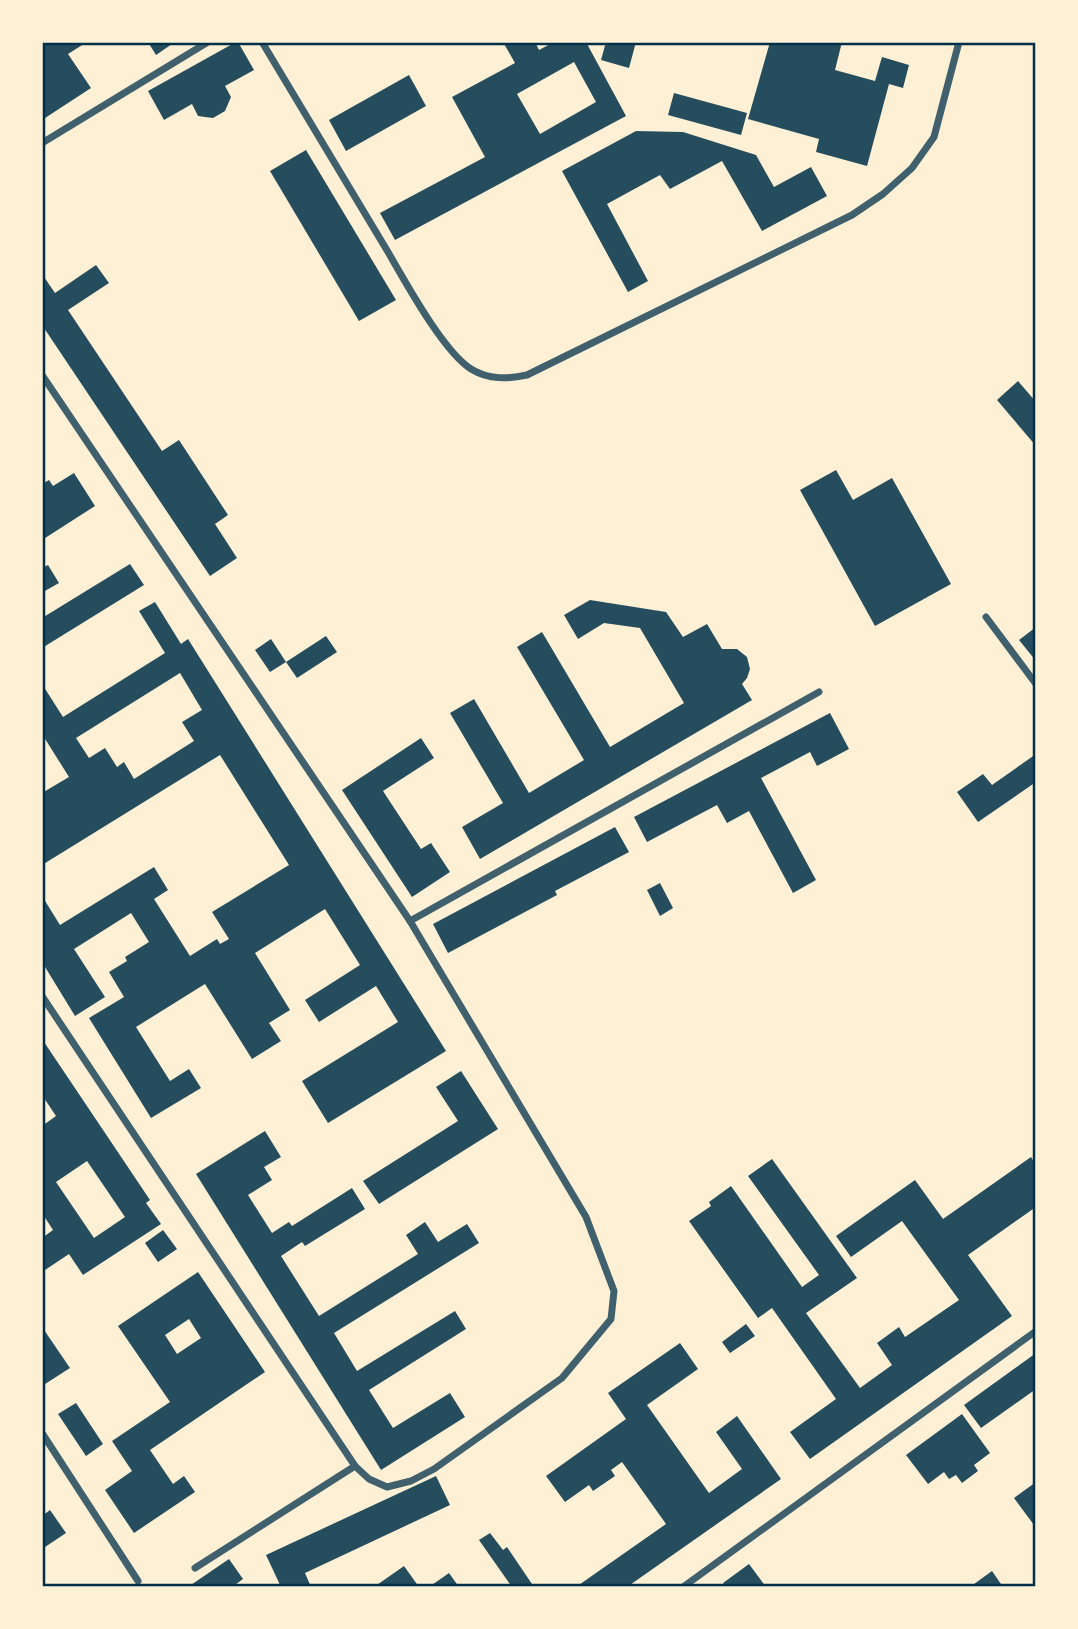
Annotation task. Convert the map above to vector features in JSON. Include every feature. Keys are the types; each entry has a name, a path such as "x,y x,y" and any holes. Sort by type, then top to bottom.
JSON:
{"street":[{"path":"42,143 208,42"},
{"path":"262,42 417,301 455,356 472,370 492,378 509,379 527,375 852,215 883,194 912,168 934,137 959,42"},
{"path":"42,375 410,921 586,1217 614,1291 611,1319 562,1378 434,1469 411,1481 387,1487 369,1479 355,1466 42,996"},
{"path":"986,617 1036,684"},
{"path":"410,921 819,692"},
{"path":"683,1587 1036,1331"},
{"path":"42,1433 138,1581"},
{"path":"195,1568 355,1466"}],"building":[{"path":"42,42 87,42 68,54 91,88 42,120"},
{"path":"148,42 175,42 156,55"},
{"path":"236,42 254,70 225,86 231,97 225,111 213,118 198,116 192,104 164,120 148,91"},
{"path":"503,42 535,42 539,50 554,42 586,42 626,116 395,240 380,213 485,157 452,97 515,63","holes":["574,62 596,102 540,134 517,94"]},
{"path":"606,42 636,42 629,68 601,60"},
{"path":"770,42 842,42 835,70 875,81 882,57 909,65 903,88 889,84 867,166 816,152 819,139 748,119"},
{"path":"409,75 426,106 346,151 329,120"},
{"path":"674,93 747,113 741,135 668,115"},
{"path":"636,131 683,132 756,155 774,187 811,167 827,196 762,231 722,161 670,189 660,175 607,204 648,281 628,292 562,171"},
{"path":"306,150 396,300 359,321 270,171"},
{"path":"96,265 109,283 68,310 162,451 179,440 228,515 215,524 237,558 210,576 42,325 42,274 55,293"},
{"path":"1018,381 1036,402 1036,446 997,400"},
{"path":"836,470 853,500 892,478 951,584 875,626 800,490"},
{"path":"74,473 95,506 42,540 42,484 49,480 53,486"},
{"path":"130,564 144,585 42,648 42,618"},
{"path":"48,565 59,583 43,592 42,568"},
{"path":"590,600 666,612 683,637 707,624 722,649 737,649 747,657 750,669 742,684 752,700 480,859 462,827 503,803 450,713 474,699 529,793 584,760 517,647 542,632 610,747 684,703 640,628 604,623 578,639 564,615"},
{"path":"155,602 181,644 188,639 446,1051 328,1123 302,1081 398,1022 376,986 319,1022 305,1000 360,965 325,909 255,953 290,1010 269,1023 281,1041 252,1059 205,984 136,1027 170,1081 189,1069 201,1088 151,1118 89,1018 124,997 109,972 127,961 125,957 149,942 131,913 74,949 105,997 75,1016 42,962 42,896 60,925 154,867 168,890 154,899 190,956 217,939 220,944 229,939 212,912 289,865 220,755 42,865 42,793 69,777 42,734 42,684 63,717 165,653 139,611","holes":["180,673 202,710 182,722 194,741 134,779 124,762 117,767 105,748 89,758 76,738"]},
{"path":"1036,627 1036,661 1019,640"},
{"path":"326,636 337,652 297,678 286,662"},
{"path":"271,639 286,662 270,672 255,650"},
{"path":"830,713 849,749 817,766 810,752 761,778 816,880 793,893 749,811 727,823 717,805 647,842 634,817"},
{"path":"421,738 434,758 383,791 421,849 431,843 450,872 412,897 342,790"},
{"path":"1036,754 1036,782 978,822 957,792 983,774 992,785"},
{"path":"615,827 629,852 555,891 557,895 448,953 433,924"},
{"path":"660,883 673,908 660,916 647,890"},
{"path":"42,1039 150,1200 146,1203 161,1224 83,1275 69,1254 42,1272 42,1238 53,1230 42,1213 42,1126 56,1116 42,1095","holes":["87,1161 125,1217 94,1238 56,1182"]},
{"path":"461,1071 498,1129 379,1204 363,1181 458,1121 436,1087"},
{"path":"265,1131 281,1157 264,1167 272,1180 248,1195 272,1233 289,1222 292,1226 352,1188 365,1209 305,1246 302,1242 281,1256 319,1316 418,1254 406,1235 425,1222 438,1242 467,1224 479,1243 334,1333 357,1371 455,1311 466,1329 369,1390 393,1428 450,1393 465,1417 381,1470 196,1174"},
{"path":"1031,1157 1036,1165 1036,1214 1033,1209 968,1255 1012,1316 810,1459 790,1432 836,1399 772,1308 758,1318 689,1221 711,1206 709,1202 731,1186 802,1287 819,1275 748,1176 772,1159 857,1278 806,1313 860,1388 892,1365 877,1343 899,1327 905,1337 959,1300 902,1221 851,1257 836,1236 915,1180 943,1219"},
{"path":"163,1230 177,1249 158,1262 145,1243"},
{"path":"198,1272 265,1372 150,1450 173,1484 184,1476 195,1492 134,1533 105,1490 132,1471 112,1441 170,1402 118,1326","holes":["189,1319 201,1338 177,1354 165,1335"]},
{"path":"746,1324 755,1336 730,1353 722,1342"},
{"path":"42,1327 70,1368 42,1386"},
{"path":"680,1343 698,1369 647,1405 709,1493 742,1469 716,1432 737,1416 781,1479 627,1587 576,1587 666,1524 622,1462 611,1470 615,1476 593,1491 589,1485 565,1502 546,1476 626,1419 608,1393"},
{"path":"1036,1353 1036,1389 981,1428 964,1405"},
{"path":"76,1403 103,1444 86,1456 58,1414"},
{"path":"962,1414 990,1453 974,1465 978,1471 962,1483 956,1475 949,1479 944,1472 928,1484 906,1455"},
{"path":"436,1476 450,1505 305,1573 311,1587 281,1587 266,1555"},
{"path":"1036,1482 1036,1524 1034,1525 1014,1498"},
{"path":"50,1510 66,1533 42,1549 42,1516"},
{"path":"490,1533 503,1550 507,1547 534,1587 512,1587 479,1540"},
{"path":"229,1559 243,1579 232,1587 188,1587"},
{"path":"749,1564 766,1587 726,1587 723,1583"},
{"path":"404,1566 419,1587 374,1587"},
{"path":"992,1571 1003,1587 970,1587"},
{"path":"449,1573 459,1587 429,1587"}]}
